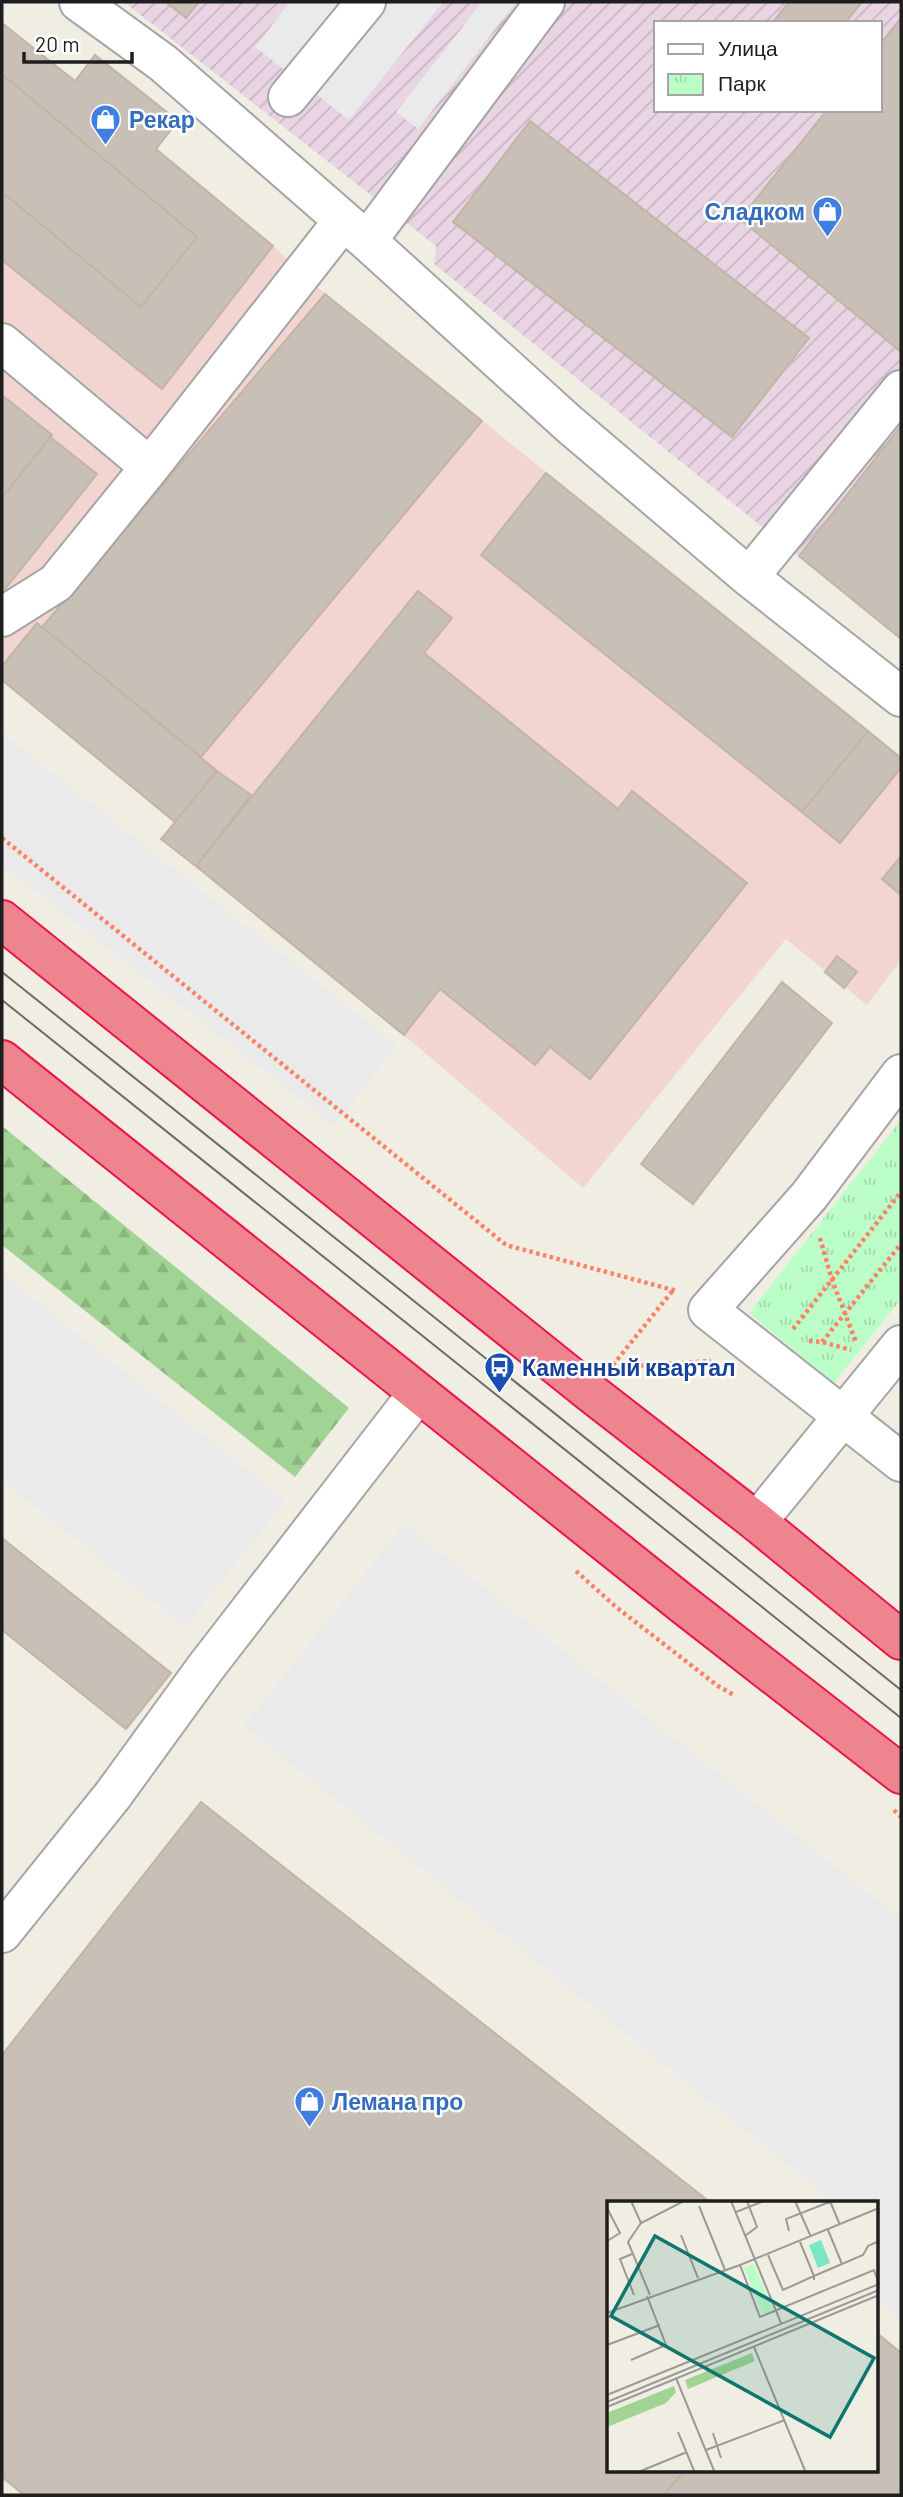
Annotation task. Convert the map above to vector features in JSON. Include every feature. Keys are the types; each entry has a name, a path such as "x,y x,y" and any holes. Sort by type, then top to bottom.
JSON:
{"highway":[{"path":"2,920 901,1640"},
{"path":"2,1060 901,1774"}],"street":[{"path":"79,2 163,63 569,424 749,577 901,696"},
{"path":"288,97 366,2"},
{"path":"2,617 56,583 150,467 355,231 545,2"},
{"path":"2,343 150,467"},
{"path":"749,577 901,390"},
{"path":"901,1074 808,1196 708,1310 901,1462"},
{"path":"757,1522 901,1345"},
{"path":"2,1933 113,1794 206,1667 418,1392"}],"path":[{"path":"2,838 506,1245 674,1289 611,1368"},
{"path":"792,1331 901,1192"},
{"path":"808,1196 832,1280 859,1353"},
{"path":"822,1342 901,1244"}],"shaded area":[{"path":"124,2 901,2 901,638 434,264 436,246"},
{"path":"290,2 443,2 349,120 255,47"},
{"path":"482,2 516,2 418,129 396,112"},
{"path":"2,23 273,246 325,294 901,758 901,960 867,1005 786,939 583,1188 404,1035 161,839 175,822 2,679"},
{"path":"2,733 397,1045 334,1126 2,865"},
{"path":"2,1273 285,1501 185,1627 2,1480"},
{"path":"404,1524 901,1919 901,2320 878,2302 878,2201 834,2201 244,1726"}],"green space":[{"path":"901,1120 901,1299 834,1383 749,1313"},
{"path":"2,1126 349,1408 295,1477 2,1245"}],"building":[{"path":"166,2 199,2 186,18"},
{"path":"789,2 862,2 847,21 774,21"},
{"path":"901,18 901,352 740,219 825,112 882,112 882,42"},
{"path":"2,23 75,81 95,55 178,121 156,149 273,246 162,389 2,260 2,192 141,307 197,237 2,74"},
{"path":"2,74 197,237 141,307 2,192"},
{"path":"530,121 809,338 732,437 453,222"},
{"path":"325,294 482,421 201,757 42,627"},
{"path":"2,395 52,435 2,498"},
{"path":"901,426 901,639 799,556"},
{"path":"50,437 97,474 2,593 2,498"},
{"path":"546,473 868,731 802,812 481,555"},
{"path":"418,591 452,618 424,653 618,809 632,791 747,883 590,1079 550,1047 535,1065 440,989 404,1035 196,866"},
{"path":"37,623 217,771 175,822 2,680 2,666"},
{"path":"868,731 901,758 901,768 840,843 802,812"},
{"path":"217,771 251,795 196,866 161,839"},
{"path":"901,856 901,895 882,879"},
{"path":"837,956 857,972 844,988 825,972"},
{"path":"782,982 832,1023 693,1204 641,1164"},
{"path":"2,1538 171,1673 126,1729 2,1630"},
{"name":"Лемана про","path":"201,1802 708,2201 607,2201 607,2472 683,2472 664,2495 24,2495 2,2477 2,2055"},
{"path":"878,2334 901,2353 901,2495 664,2495 683,2472 878,2472"}],"tram line":[{"path":"2,972 901,1690"},
{"path":"2,1000 901,1718"}],"place":[{"name":"Рекар","path":"106,147"},
{"name":"Сладком","path":"828,239"},
{"name":"Каменный квартал","path":"499,1395"},
{"name":"Лемана про","path":"309,2129"}]}
